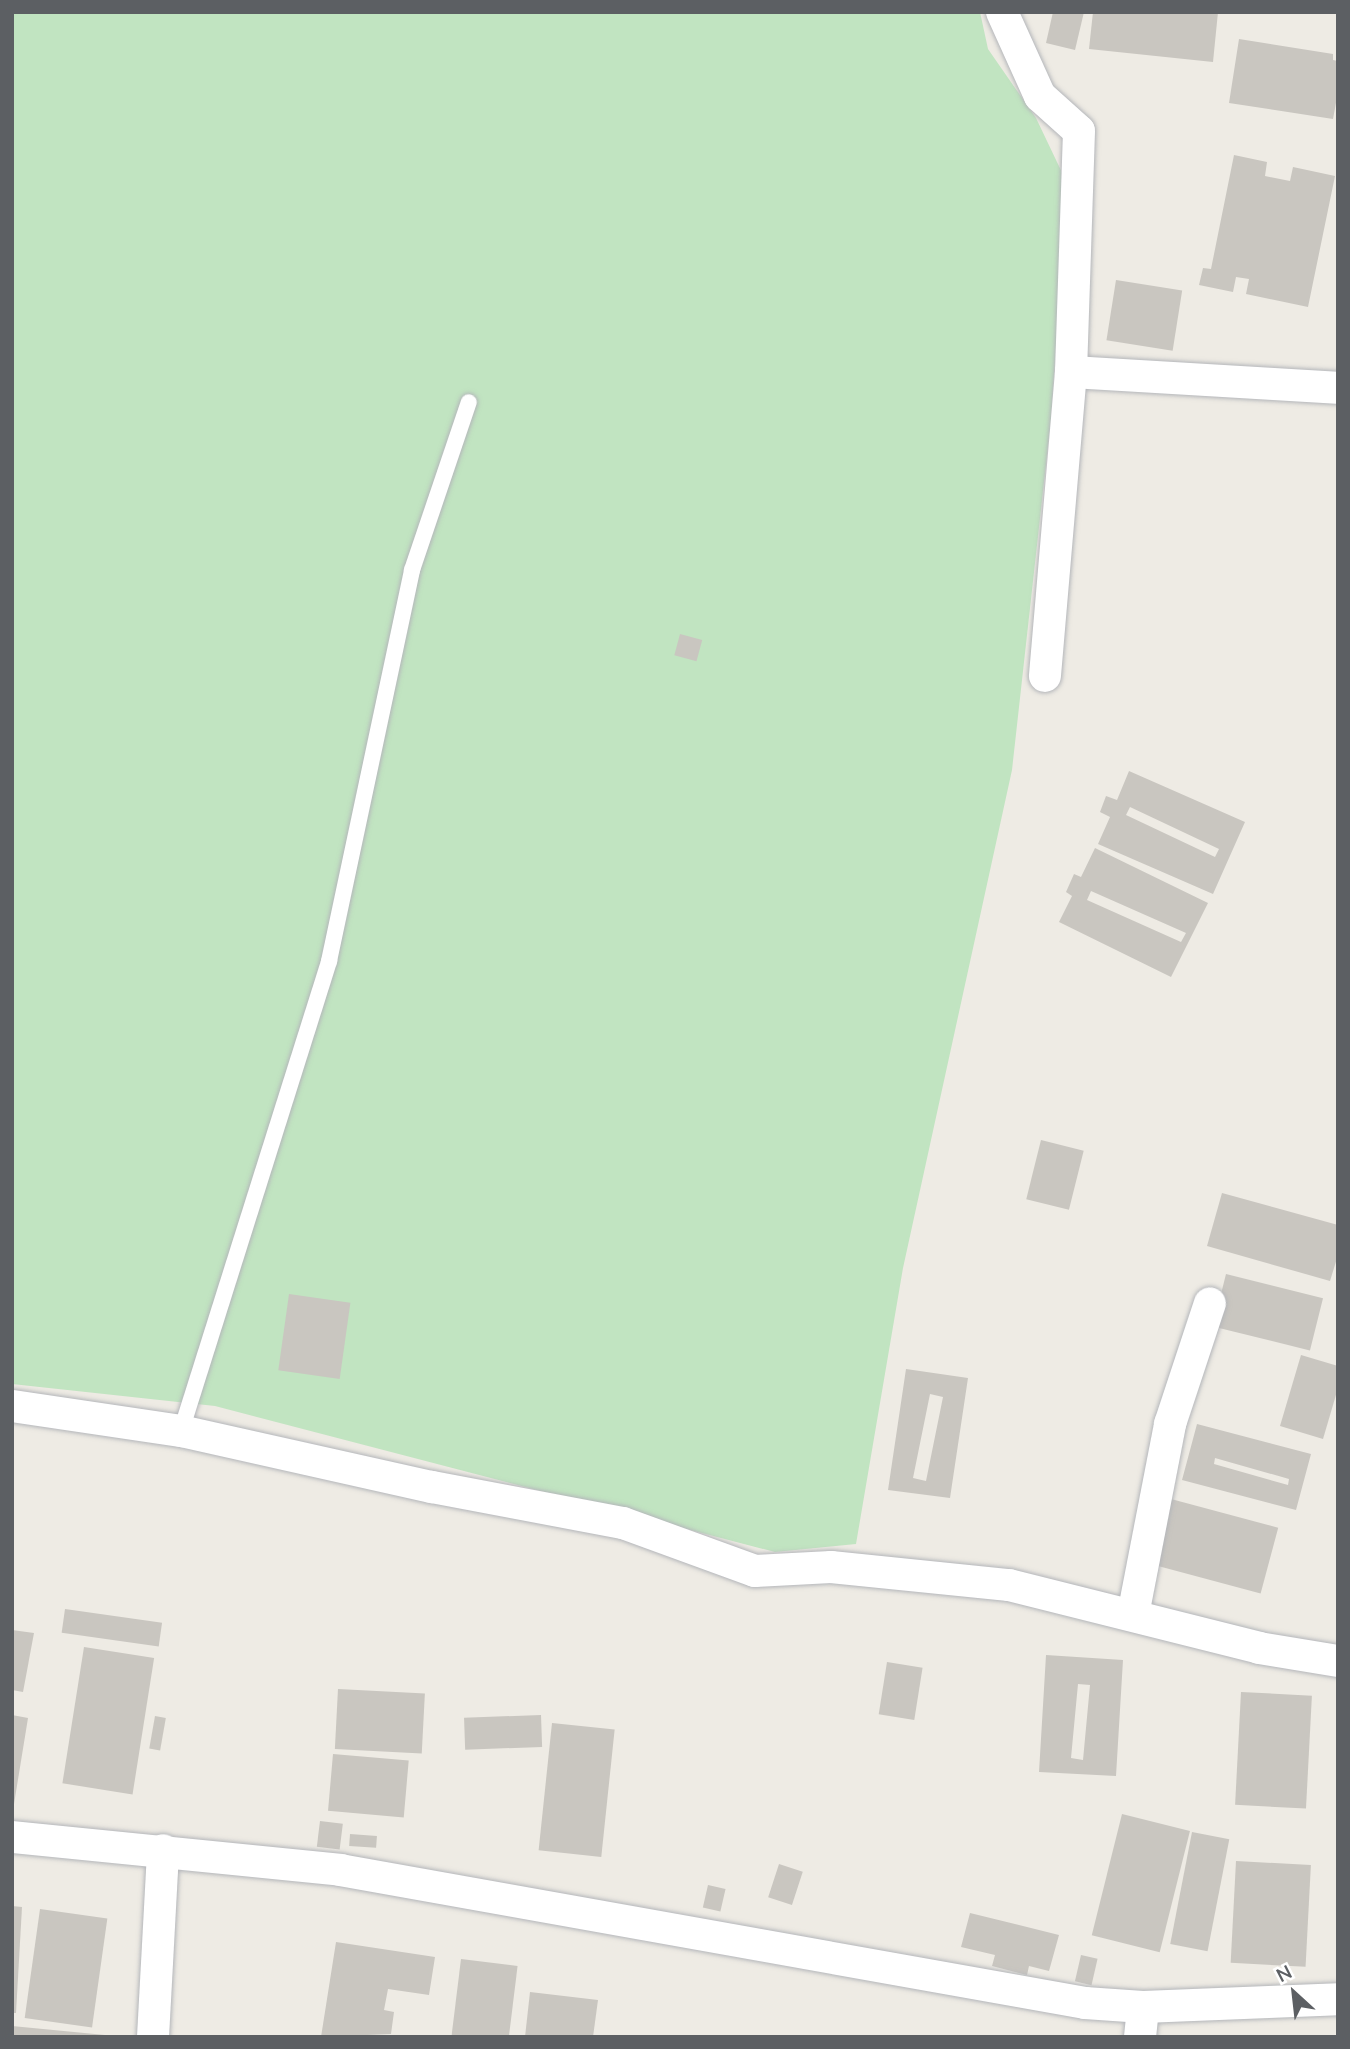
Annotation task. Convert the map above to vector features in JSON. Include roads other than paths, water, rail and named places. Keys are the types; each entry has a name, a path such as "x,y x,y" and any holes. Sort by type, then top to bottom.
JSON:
{"street":[{"path":"1002,12 1040,96 1079,131 1071,372 1045,676"},
{"path":"1071,372 1338,387"},
{"path":"1133,1615 1170,1424 1210,1303"},
{"path":"12,1406 181,1431 623,1523 755,1571 831,1567 1009,1585 1259,1648 1338,1661"},
{"path":"12,1837 163,1850 340,1870 1085,2003 1141,2022 1338,1998"},
{"path":"153,2037 163,1850"}],"lane":[{"path":"181,1431 329,961 412,570 469,402"}]}
